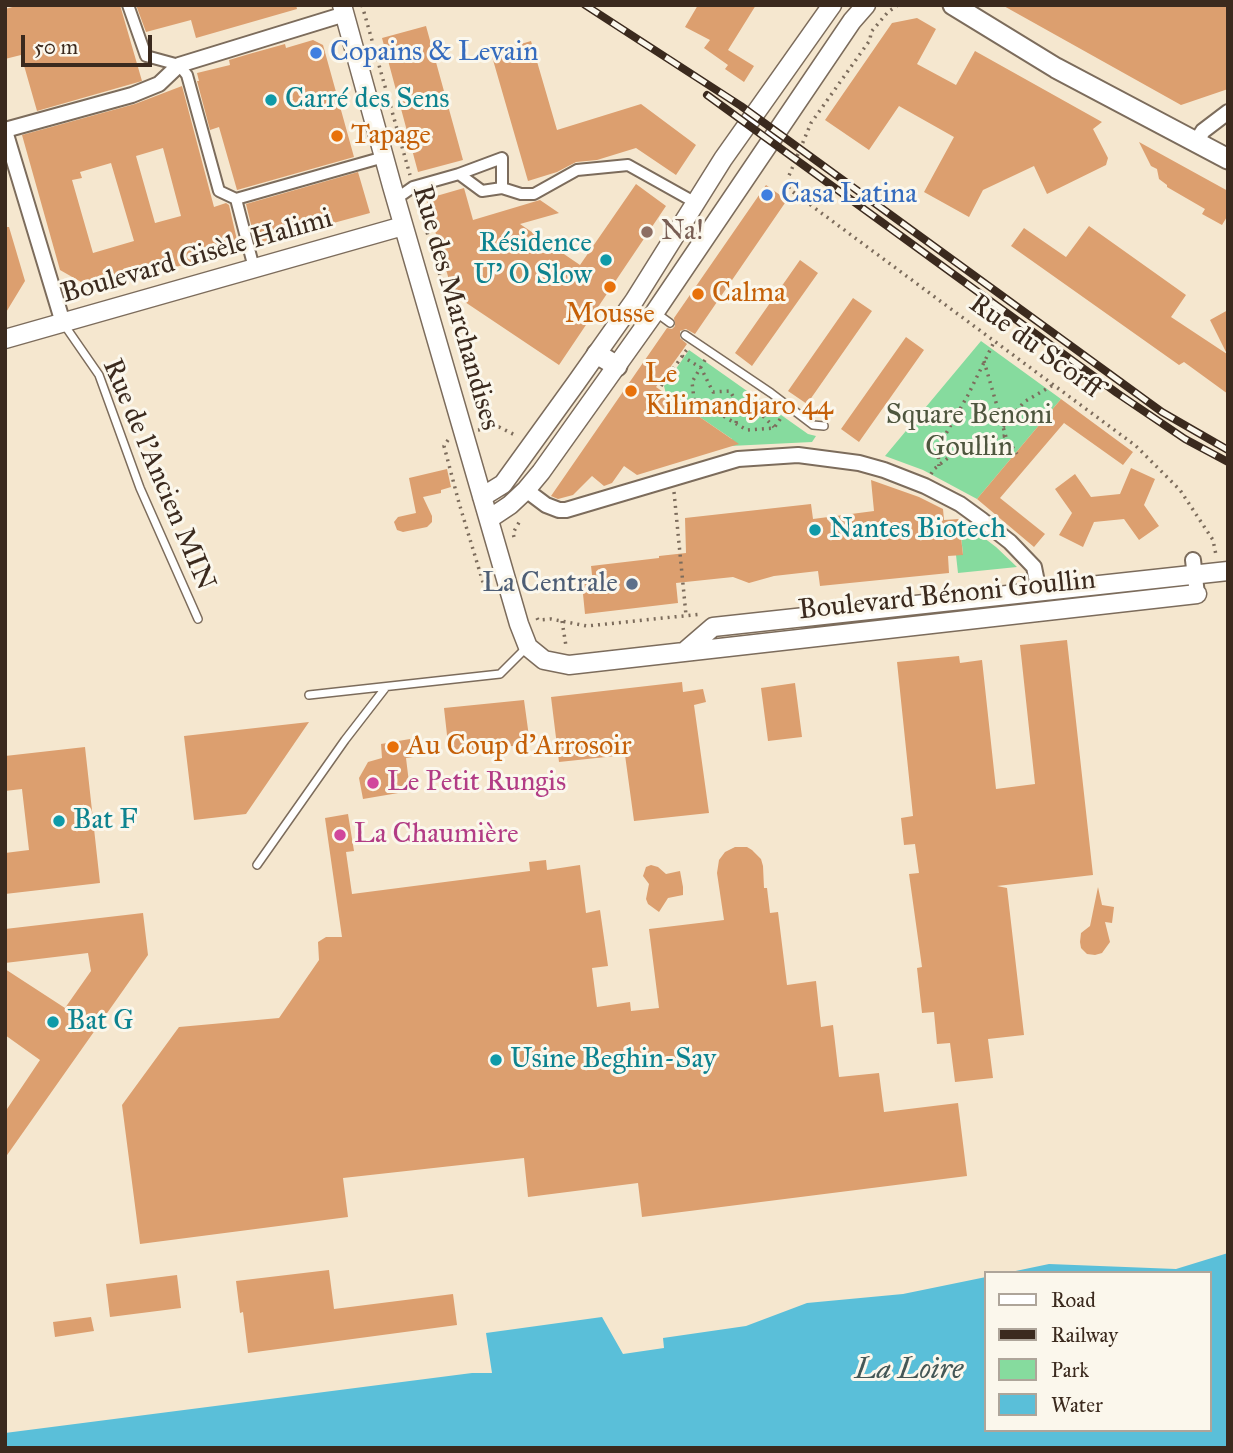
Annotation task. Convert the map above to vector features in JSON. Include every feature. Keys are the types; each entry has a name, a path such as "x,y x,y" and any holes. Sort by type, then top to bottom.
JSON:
{"main road":[{"path":"951,6 1056,68 1228,159"},
{"path":"597,354 617,366"}],"street":[{"path":"128,5 146,56 179,65 187,75 219,191 236,199 384,157"},
{"path":"482,497 503,484 597,354 634,301 723,159 832,5"},
{"path":"489,519 531,493 852,21 866,5"},
{"path":"63,323 5,131 132,95 159,84 179,65 344,10"},
{"name":"Rue des Marchandises","path":"344,10 482,497 519,625 528,647"},
{"path":"1196,142 1203,131 1228,112"},
{"path":"396,199 414,187 502,159 502,188"},
{"path":"459,174 482,191 502,188 521,194 534,194 576,170 628,165 696,203"},
{"path":"236,199 254,268"},
{"name":"Boulevard Gisèle Halimi","path":"5,339 404,226"},
{"path":"531,493 553,508 566,510 738,459 798,455 859,463 925,485 960,504 1010,542 1034,567 1039,592"},
{"name":"Boulevard Bénoni Goullin","path":"528,647 544,660 569,665 1197,594 1194,567"},
{"name":"Boulevard Bénoni Goullin","path":"684,652 713,627 1039,592 1194,567 1228,571"}],"lane":[{"path":"655,312 670,323"},
{"name":"Rue de l'Ancien MIN","path":"63,323 99,376 140,488 198,619"},
{"path":"685,335 813,425 824,426"},
{"path":"309,695 500,674 528,647"},
{"path":"257,865 386,687"}],"path":[{"path":"362,5 485,428"},
{"name":"Rue du Scorff","path":"898,5 888,12 871,32 870,40 811,124 787,186 1136,446 1180,490 1213,540 1216,557"},
{"path":"661,386 693,340"},
{"path":"939,466 938,452 944,437 994,341"},
{"path":"682,356 701,368 713,392 730,391 739,407 736,424"},
{"path":"706,359 692,382 694,399 747,430 774,428"},
{"path":"984,361 1005,436 1017,454"},
{"path":"1003,427 1024,402 1054,385"},
{"path":"739,407 755,408 774,428"},
{"path":"774,428 784,414"},
{"path":"925,485 934,470 962,447 976,440 1005,436"},
{"path":"672,478 686,615"},
{"path":"516,545 513,533 531,493"},
{"path":"534,608 538,620 551,618 587,626 713,612"}],"green space":[{"name":"Square Benoni Goullin","path":"981,341 1061,399 977,499 923,470 885,456"},
{"path":"689,350 808,434 816,436 812,442 730,446 732,439 666,394 664,386"},
{"path":"959,519 1017,567 958,573 956,555 963,554"}],"water":[{"name":"La Loire","path":"1228,1253 1228,1448 5,1448 5,1433 472,1373 492,1373 486,1333 602,1317 623,1354 664,1348 663,1338 746,1326 807,1303 903,1294 984,1277 984,1432 1212,1432 1212,1271 1016,1271 1049,1264 1176,1269"}],"building":[{"path":"20,5 120,5 142,81 37,111 21,55 5,59 5,9"},
{"path":"136,5 296,5 297,9 196,38 191,20 146,32"},
{"path":"698,5 756,5 728,50 754,66 744,82 725,69 728,65 704,48 710,40 685,27"},
{"path":"1002,5 1228,5 1228,89 1181,105"},
{"path":"917,18 936,29 917,64 956,85 975,51 1102,122 1093,129 1108,158 1106,165 1047,194 1034,166 983,190 969,217 924,192 954,137 899,106 869,150 825,120 892,23"},
{"path":"426,26 463,160 418,172 382,38"},
{"name":"Carré des Sens","path":"313,40 323,45 354,157 237,190 219,127 210,130 197,73 230,65 229,60 249,54"},
{"path":"531,41 557,130 641,104 696,145 676,175 636,148 597,160 576,162 557,172 528,181 491,53"},
{"path":"182,86 214,207 226,203 229,205 239,249 95,290 60,270 22,135 135,104","holes":["163,148 181,216 155,223 136,156","111,163 134,241 93,253 72,180 82,178 80,172"]},
{"path":"1139,142 1228,191 1228,215 1222,225 1202,214 1205,209 1167,187 1159,179 1157,169 1151,166"},
{"path":"358,172 370,213 264,242 254,237 246,204"},
{"path":"636,184 666,206 559,365 453,294 426,199 464,188 473,220 540,200 559,213 520,224 580,265"},
{"path":"766,185 787,200 695,334 686,329 680,331 680,338 687,344 656,387 739,444 637,475 624,466 612,483 604,486 592,476 573,495 558,499 551,496 667,328 672,329 675,326 674,318"},
{"path":"1089,226 1186,295 1171,317 1227,354 1210,320 1228,310 1228,394 1184,362 1179,365 1011,246 1024,228 1066,257"},
{"path":"5,227 9,227 25,281 5,314"},
{"path":"800,260 818,273 752,366 735,353"},
{"path":"853,298 872,311 807,404 788,391"},
{"path":"906,337 924,350 859,442 841,429"},
{"path":"1061,399 1133,452 1123,465 1064,423 1000,498 1045,534 1034,547 977,499"},
{"path":"1131,468 1155,479 1144,505 1159,526 1139,540 1124,519 1094,522 1083,547 1059,535 1072,513 1055,489 1075,474 1091,497 1120,494"},
{"path":"447,469 451,487 441,490 441,493 423,497 432,522 427,527 403,532 397,530 394,522 398,517 416,513 409,478"},
{"name":"Nantes Biotech","path":"871,480 919,497 943,509 944,520 959,519 963,555 948,556 949,573 820,586 818,571 774,576 749,583 733,577 676,583 678,603 585,614 582,584 593,583 591,566 686,553 685,518 811,504 813,519 874,511"},
{"path":"1067,640 1093,875 997,886 1007,888 1024,1035 988,1039 993,1078 955,1082 950,1043 937,1044 934,1012 922,1013 917,968 922,967 909,874 919,873 915,844 904,845 901,818 913,816 897,662 959,656 960,663 982,660 996,789 1035,784 1020,645"},
{"path":"682,682 683,692 703,689 706,702 694,705 709,813 634,821 625,755 559,762 551,697"},
{"path":"795,683 802,737 768,741 761,688"},
{"path":"524,700 530,744 449,753 444,708"},
{"path":"309,722 246,814 194,820 184,736"},
{"path":"410,739 413,757 406,758 410,791 363,799 359,778 368,762 382,758 381,744"},
{"name":"Bat F","path":"85,747 100,883 5,894 5,853 29,850 22,789 5,791 5,756"},
{"name":"Usine Beghin-Say","path":"348,814 354,851 346,852 352,894 530,871 529,862 546,860 547,870 580,865 586,913 600,910 608,966 592,968 597,1007 630,1002 631,1011 659,1008 649,929 724,920 717,873 719,860 725,852 735,847 747,847 761,859 770,913 778,912 787,985 816,981 821,1027 833,1025 839,1077 879,1073 884,1112 958,1103 967,1176 642,1217 638,1183 528,1197 524,1158 343,1178 348,1217 140,1244 122,1105 179,1027 279,1018 319,960 318,942 326,937 342,937 325,818"},
{"path":"651,865 666,874 680,871 683,887 683,895 668,898 659,912 648,904 646,899 649,884 643,876 646,867"},
{"path":"1098,887 1102,905 1114,907 1112,923 1105,922 1110,942 1102,953 1095,955 1087,954 1081,948 1080,942 1081,933 1090,926"},
{"name":"Bat G","path":"143,913 148,955 5,1158 5,1112 40,1060 5,1035 5,969 65,1008 91,971 88,953 5,963 5,929"},
{"path":"329,1270 334,1309 453,1294 457,1325 248,1353 236,1281"},
{"path":"177,1275 181,1308 110,1317 106,1284"},
{"path":"91,1317 94,1331 55,1337 53,1322"}],"railway":[{"path":"585,5 741,106 1162,412 1228,450"},
{"path":"707,95 1117,393 1185,439 1228,462"}],"place":[{"name":"Copains & Levain","path":"316,53"},
{"name":"Carré des Sens","path":"271,100"},
{"name":"Tapage","path":"337,136"},
{"name":"Casa Latina","path":"767,195"},
{"name":"Na!","path":"647,232"},
{"name":"Résidence U’ O Slow","path":"606,260"},
{"name":"Mousse","path":"610,287"},
{"name":"Calma","path":"698,294"},
{"name":"Le Kilimandjaro 44","path":"631,391"},
{"name":"Nantes Biotech","path":"815,530"},
{"name":"La Centrale","path":"632,584"},
{"name":"Au Coup d'Arrosoir","path":"393,747"},
{"name":"Le Petit Rungis","path":"373,783"},
{"name":"Bat F","path":"59,821"},
{"name":"La Chaumière","path":"340,835"},
{"name":"Bat G","path":"53,1022"},
{"name":"Usine Beghin-Say","path":"496,1060"}]}
